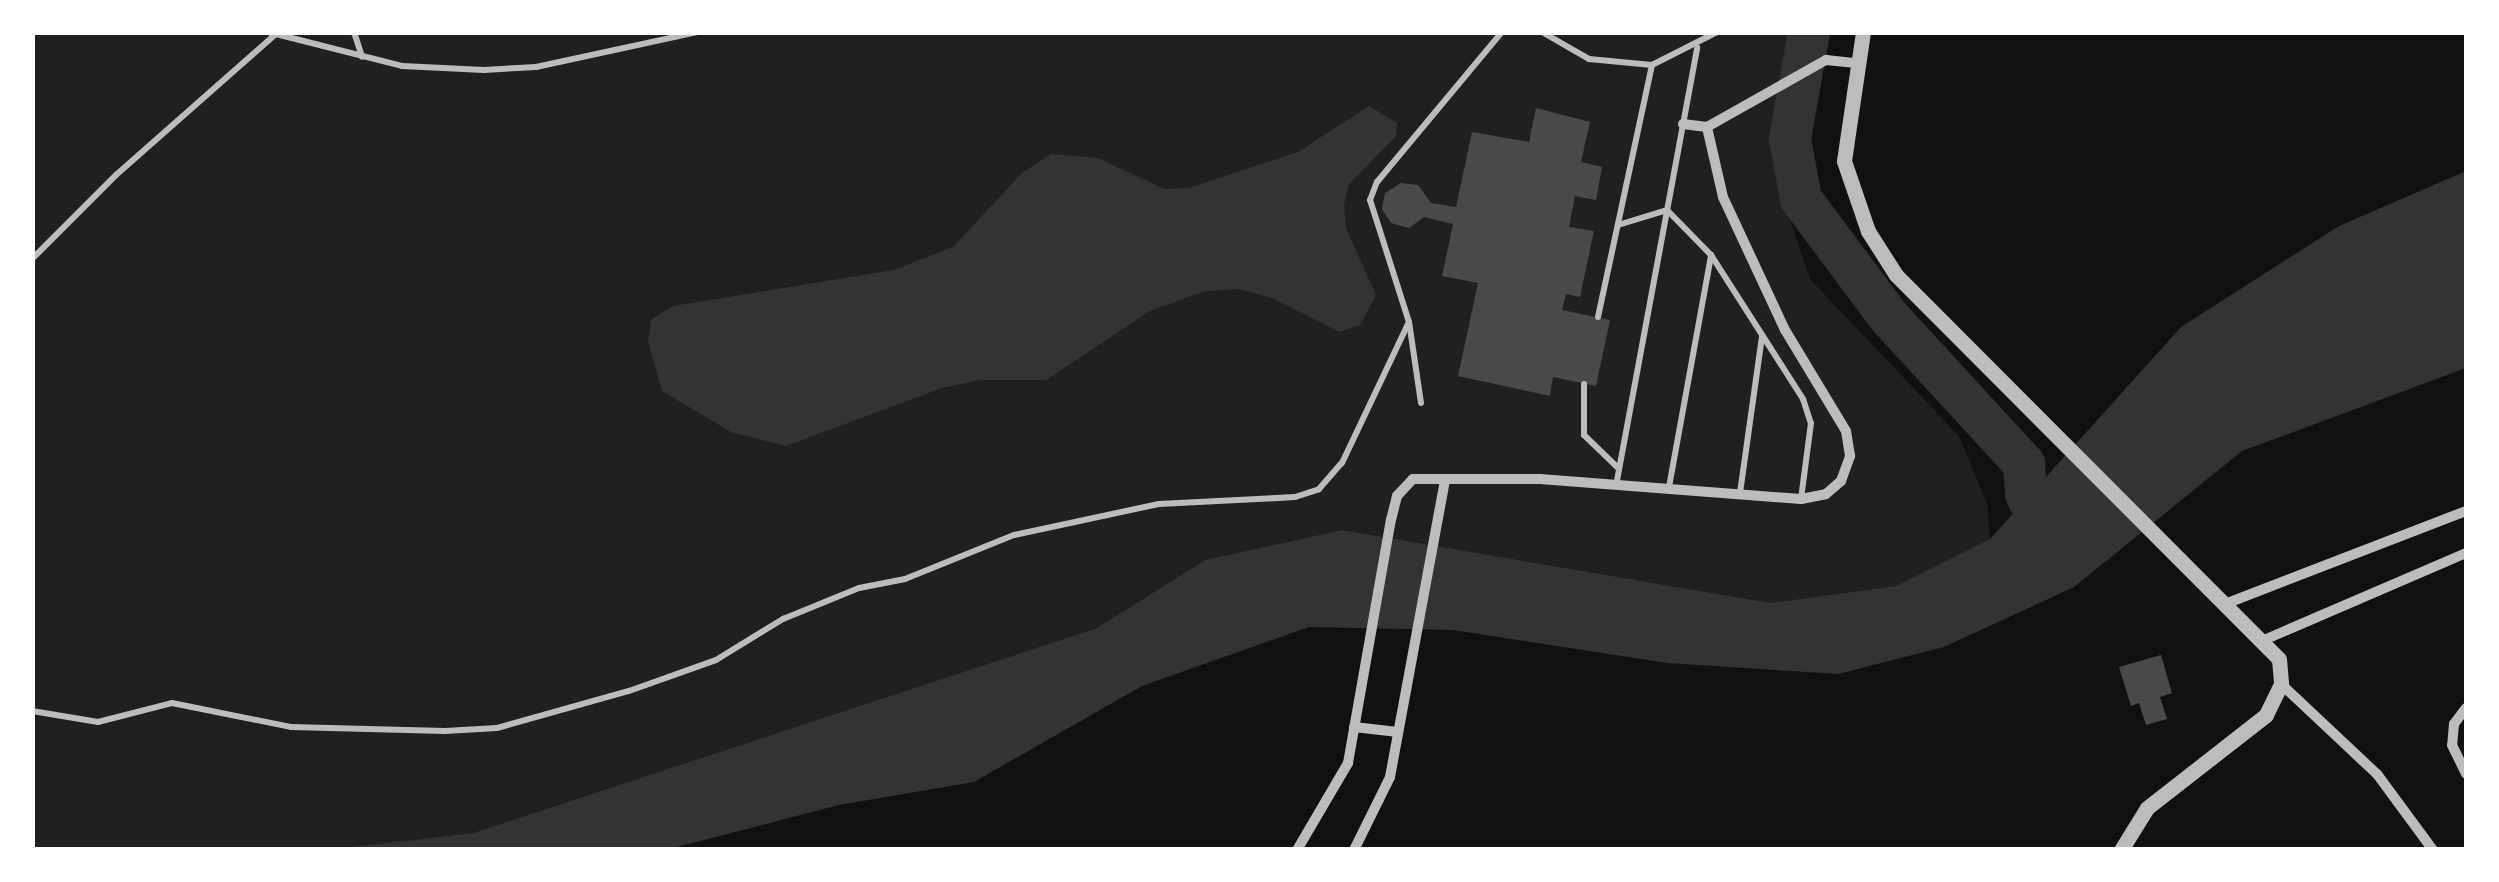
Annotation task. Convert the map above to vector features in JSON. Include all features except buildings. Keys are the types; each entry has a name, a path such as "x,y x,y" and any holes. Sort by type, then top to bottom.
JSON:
{"street":[{"path":"1863,32 1844,160 1868,232 1929,311 2058,433 2279,659 2281,684 2266,715 2147,808 2121,850"},
{"path":"1683,124 1707,127 1729,110 1826,60 1856,63"},
{"path":"1298,850 1348,763 1391,520 1397,496 1413,479 1669,488 1802,499 1826,494 1841,481 1850,456 1846,431 1785,330 1723,197 1707,127"},
{"path":"1354,850 1390,777 1445,479"},
{"path":"2224,604 2466,512"},
{"path":"2264,640 2466,552"},
{"path":"2281,684 2377,774 2433,850"},
{"path":"2466,708 2454,724 2452,745 2466,774"},
{"path":"1354,726 1398,732"}],"lane":[{"path":"354,32 362,58"},
{"path":"32,259 116,174 271,34 362,58 432,70 514,70 698,32"},
{"path":"1420,404 1409,322 1370,200 1378,182 1502,32"},
{"path":"1542,32 1589,59 1652,65 1696,48 1717,32"},
{"path":"1616,488 1696,48"},
{"path":"1598,317 1652,65"},
{"path":"1618,225 1667,210"},
{"path":"1667,210 1710,254 1762,335 1811,423 1802,499"},
{"path":"1669,488 1710,254"},
{"path":"32,711 98,722 172,704 280,726 445,731 496,728 629,691 716,660 783,620 859,588 905,580 1014,536 1159,504 1295,497 1320,488 1342,463 1409,322"},
{"path":"1740,493 1762,335"},
{"path":"1584,384 1584,435 1619,469"}],"shaded area":[{"path":"32,33 1791,33 1776,103 1775,175 1810,279 1959,436 1987,504 1990,539 1896,586 1771,603 1342,530 1205,560 1097,628 473,833 324,850 33,849"},
{"path":"1369,106 1397,123 1396,136 1349,184 1344,205 1346,228 1376,295 1360,325 1340,332 1272,298 1239,289 1205,291 1150,311 1046,380 980,380 942,388 786,446 731,432 662,391 648,341 651,320 673,306 894,270 953,247 1022,173 1051,154 1098,158 1164,189 1189,188 1298,152"},
{"path":"2466,171 2466,368 2242,451 2074,587 1944,647 1838,674 1667,663 1453,630 1309,627 1142,686 974,782 839,805 669,849 324,850 473,833 1097,628 1205,560 1342,530 1771,603 1896,586 1990,539 2181,327 2339,226"}],"waterway":[{"path":"1809,32 1790,139 1801,199 1889,317 2024,464 2026,494 2051,544"}]}
